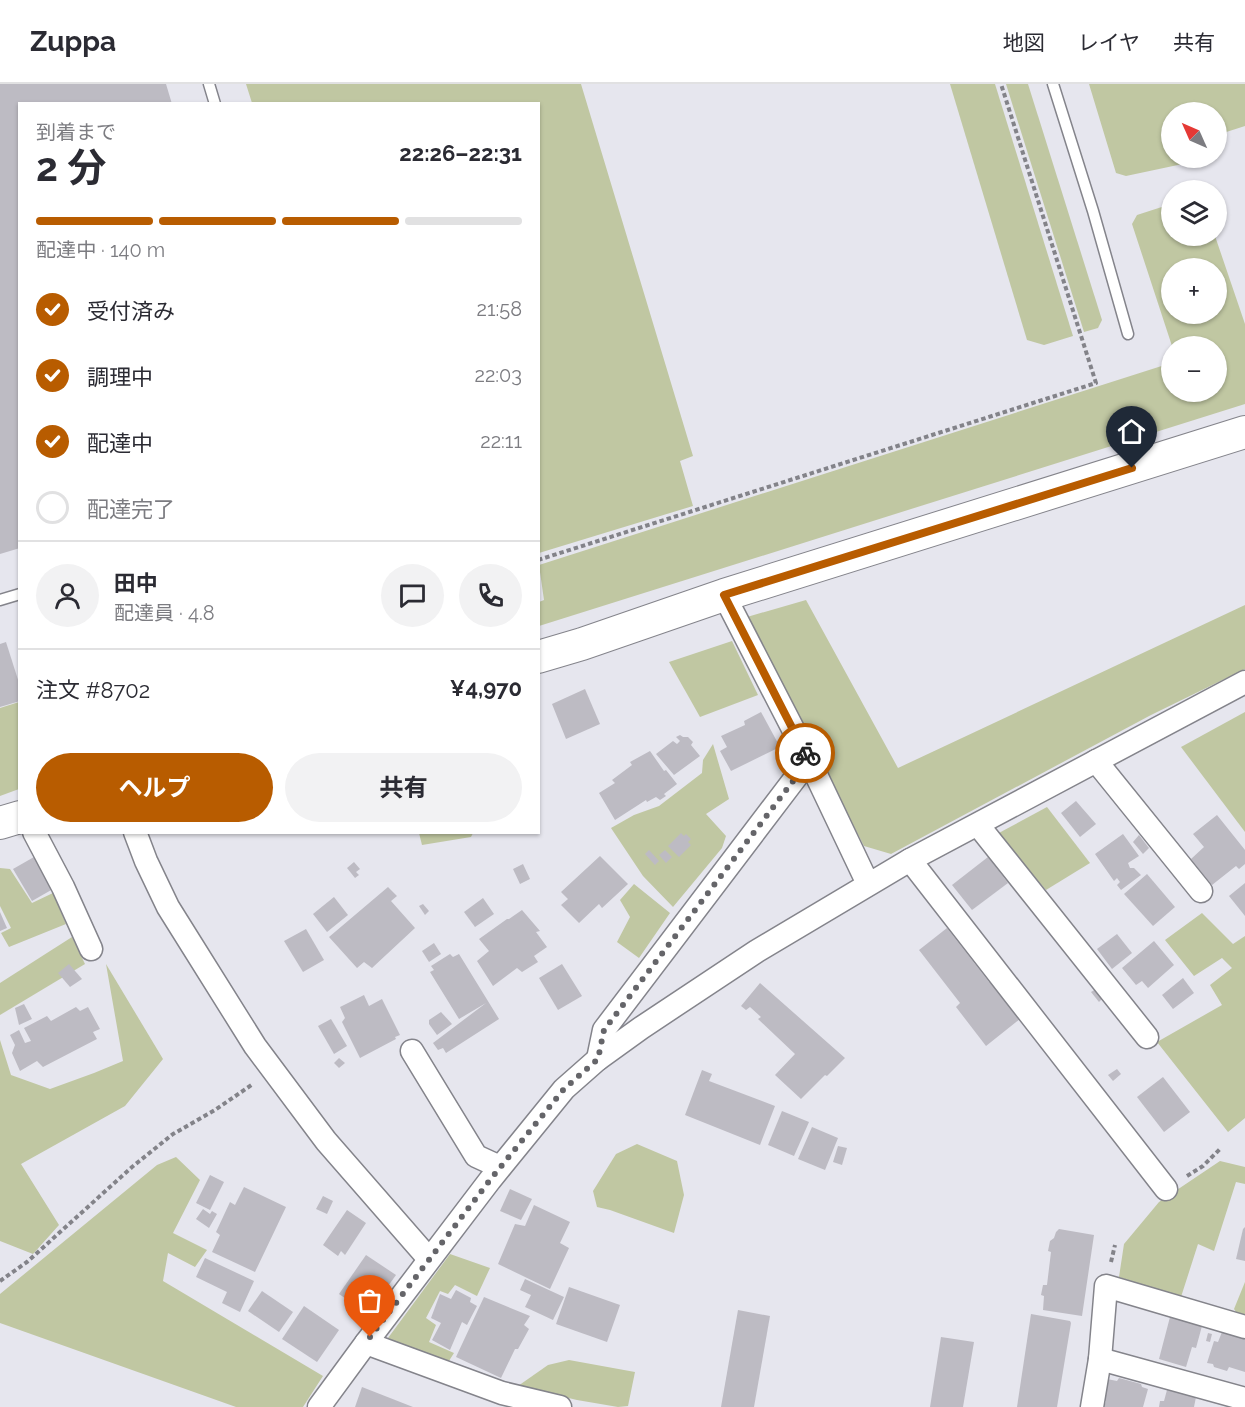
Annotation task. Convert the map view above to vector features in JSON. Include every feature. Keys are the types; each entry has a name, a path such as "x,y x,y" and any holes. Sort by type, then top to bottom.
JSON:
{"street":[{"path":"540,656 724,595 1245,432"},
{"path":"724,595 809,760 868,884"},
{"path":"320,1407 500,1167 564,1089 598,1059 757,951 868,884 1245,682"},
{"path":"598,1059 604,1030 809,760"},
{"path":"1096,761 1202,891"},
{"path":"0,823 18,818"},
{"path":"978,825 1147,1037"},
{"path":"35,834 63,887 91,949"},
{"path":"136,834 168,907 255,1046 326,1142 429,1259"},
{"path":"910,860 1166,1189"},
{"path":"412,1050 476,1156 500,1167"},
{"path":"1092,1407 1100,1359 1106,1286 1245,1327"},
{"path":"366,1343 502,1393 560,1407"},
{"path":"1100,1359 1245,1399"}],"lane":[{"path":"209,84 214,102"},
{"path":"1053,84 1093,211 1128,334"},
{"path":"0,600 18,595"}],"path":[{"path":"540,559 1096,383 1001,84"},
{"path":"0,1281 27,1262 132,1167 173,1134 215,1110 273,1070"},
{"path":"1166,1189 1203,1166 1221,1148"}],"green space":[{"path":"246,84 581,84 693,456 680,461 693,506 540,553 540,102 252,102"},
{"path":"950,84 995,84 1073,336 1044,345 1027,340"},
{"path":"1006,84 1028,84 1102,320 1098,328 1084,332"},
{"path":"1089,84 1245,84 1245,126 1227,132 1227,102 1161,102 1161,168 1164,168 1126,176 1116,173"},
{"path":"1161,207 1161,246 1218,246 1222,258 1161,258 1161,312 1132,224 1137,215"},
{"path":"1227,271 1245,324 1245,404 540,626 540,602 544,600 540,565 1161,366 1161,402 1227,402 1227,336 1169,336 1165,324 1227,324"},
{"path":"806,600 898,768 1245,605 1245,669 1151,715 891,854 864,846 747,617"},
{"path":"732,641 758,695 700,717 669,662"},
{"path":"18,702 18,789 0,796 0,708"},
{"path":"1245,712 1245,832 1181,747"},
{"path":"713,744 729,799 706,814 726,836 722,848 673,907 643,876 611,828 634,815 659,806 702,773 703,760"},
{"path":"1047,807 1090,863 1046,890 997,834"},
{"path":"419,834 472,834 471,837 422,845"},
{"path":"0,868 10,869 32,903 53,893 66,924 9,947 1,933 11,928 0,906"},
{"path":"634,884 670,913 639,958 617,942 630,917 620,900"},
{"path":"1202,913 1233,944 1245,936 1245,1118 1228,1132 1157,1042 1222,1005 1210,985 1232,968 1222,958 1194,976 1165,940"},
{"path":"72,937 85,964 0,1015 0,983"},
{"path":"106,964 163,1059 125,1106 21,1164 59,1225 33,1254 0,1241 0,1040 11,1075 50,1089 123,1061"},
{"path":"637,1144 677,1161 684,1195 674,1233 597,1207 593,1191 616,1154"},
{"path":"176,1157 200,1180 173,1233 207,1250 195,1267 168,1253 163,1281 323,1376 303,1407 236,1407 0,1323 0,1294 157,1165"},
{"path":"1220,1161 1245,1167 1245,1184 1236,1182 1214,1251 1198,1244 1181,1297 1119,1277 1124,1244 1159,1202"},
{"path":"450,1254 490,1268 477,1296 455,1285 448,1294 440,1291 426,1318 436,1325 429,1342 454,1353 447,1364 388,1338"},
{"path":"1245,1282 1245,1319 1240,1318 1234,1309"},
{"path":"569,1360 635,1372 628,1406 618,1407 577,1400 518,1386 548,1365"}],"building":[{"path":"0,84 166,84 171,102 18,102 18,549 0,554"},
{"path":"6,642 18,680 18,702 0,707 0,644"},
{"path":"585,689 600,724 566,739 552,704"},
{"path":"761,712 780,747 731,771 720,751 727,747 721,736 745,725 744,721"},
{"path":"680,735 688,737 693,742 691,745 700,756 674,775 656,754 673,741 677,744 680,741 676,737"},
{"path":"650,751 664,771 666,770 677,784 660,800 656,797 647,802 646,800 615,820 599,793 615,783 612,780 632,765 630,762"},
{"path":"1076,801 1096,824 1080,837 1061,813"},
{"path":"1217,815 1245,850 1245,864 1239,869 1236,866 1212,885 1191,859 1204,847 1193,834"},
{"path":"681,833 691,839 688,842 691,845 679,857 668,846"},
{"path":"1123,834 1139,856 1128,863 1130,868 1134,868 1141,875 1121,890 1117,885 1120,882 1117,878 1114,881 1095,854"},
{"path":"1139,835 1149,848 1143,854 1133,842"},
{"path":"649,850 659,861 655,865 645,854"},
{"path":"665,850 672,857 666,863 659,855"},
{"path":"600,856 628,884 602,908 599,904 579,923 561,905 568,899 561,892"},
{"path":"34,857 53,889 32,901 13,869"},
{"path":"988,857 1008,883 972,910 952,885"},
{"path":"354,862 360,869 356,872 359,875 355,878 347,868"},
{"path":"523,864 530,879 520,884 513,869"},
{"path":"1147,874 1175,907 1153,926 1124,894"},
{"path":"1245,883 1245,916 1229,896"},
{"path":"388,887 397,896 391,901 415,928 372,968 364,962 357,968 329,937"},
{"path":"334,897 348,915 327,932 313,914"},
{"path":"483,898 494,914 475,927 464,912"},
{"path":"423,904 429,911 425,915 419,906"},
{"path":"522,910 540,931 536,932 547,947 534,956 538,962 522,972 517,968 493,986 477,961 489,951 479,939"},
{"path":"0,912 7,928 0,931"},
{"path":"947,928 1020,1019 986,1046 956,1007 960,1003 919,950"},
{"path":"306,929 324,960 303,972 284,941"},
{"path":"1117,934 1132,953 1112,969 1097,949"},
{"path":"1154,941 1174,965 1148,988 1142,981 1136,985 1122,968"},
{"path":"434,943 441,954 429,962 422,951"},
{"path":"450,954 453,957 459,954 499,1019 446,1053 443,1048 438,1050 433,1043 486,1003 459,1019 430,972 434,970 431,966"},
{"path":"69,964 82,979 70,987 58,973"},
{"path":"562,964 582,996 558,1010 539,978"},
{"path":"1183,978 1194,993 1173,1009 1162,995"},
{"path":"760,983 845,1058 801,1099 775,1075 795,1054 758,1019 761,1017 750,1007 746,1010 741,1006"},
{"path":"1096,989 1103,998 1099,1002 1091,992"},
{"path":"364,995 369,1006 382,999 400,1035 360,1058 342,1022 345,1018 340,1007"},
{"path":"24,1004 32,1019 19,1025 15,1008"},
{"path":"76,1007 80,1011 88,1007 100,1029 93,1032 97,1039 43,1067 37,1061 20,1071 12,1053 15,1045 10,1035 19,1030 25,1043 31,1041 24,1028 47,1016 51,1021"},
{"path":"441,1012 452,1024 437,1035 429,1024 429,1020"},
{"path":"331,1019 347,1046 334,1054 318,1026"},
{"path":"339,1058 345,1063 339,1068 334,1063"},
{"path":"1117,1069 1121,1074 1113,1081 1108,1075"},
{"path":"702,1070 712,1074 709,1081 775,1106 760,1145 685,1115"},
{"path":"1163,1077 1190,1112 1164,1132 1137,1097"},
{"path":"782,1111 809,1122 794,1156 768,1145"},
{"path":"812,1127 838,1138 825,1170 798,1159"},
{"path":"838,1146 847,1148 842,1165 833,1162"},
{"path":"210,1175 224,1182 210,1210 196,1203"},
{"path":"244,1187 286,1207 255,1272 212,1252 220,1235 216,1232 230,1202 235,1205"},
{"path":"510,1189 532,1199 521,1220 500,1211"},
{"path":"323,1196 333,1201 327,1214 316,1209"},
{"path":"534,1205 570,1222 560,1243 569,1248 550,1289 498,1264 515,1224 525,1226"},
{"path":"203,1209 210,1214 212,1211 217,1214 209,1228 196,1219"},
{"path":"347,1210 366,1223 345,1255 341,1251 338,1256 323,1245"},
{"path":"1245,1227 1245,1261 1236,1259"},
{"path":"1059,1229 1094,1235 1082,1316 1043,1310 1044,1296 1041,1295 1043,1285 1047,1285 1051,1252 1048,1251 1050,1241"},
{"path":"366,1255 396,1275 368,1314 339,1294"},
{"path":"205,1258 254,1281 240,1312 222,1303 227,1292 196,1277"},
{"path":"525,1279 564,1297 553,1320 525,1307 531,1295 520,1290"},
{"path":"569,1287 620,1305 607,1342 556,1324"},
{"path":"456,1290 471,1298 470,1302 477,1306 467,1325 462,1322 450,1350 432,1340 441,1323 431,1318 440,1294 451,1299"},
{"path":"262,1291 293,1312 279,1332 248,1311"},
{"path":"484,1297 530,1316 524,1325 529,1329 518,1349 515,1349 501,1378 456,1357"},
{"path":"304,1306 339,1330 317,1362 282,1339"},
{"path":"738,1310 770,1316 754,1407 721,1407"},
{"path":"1031,1314 1071,1323 1057,1407 1017,1407"},
{"path":"1170,1317 1202,1326 1196,1348 1192,1347 1186,1367 1159,1359"},
{"path":"1222,1332 1245,1339 1245,1372 1229,1367 1227,1371 1207,1363 1214,1341 1218,1342"},
{"path":"1208,1333 1212,1334 1210,1342 1206,1341"},
{"path":"941,1337 974,1342 963,1407 930,1407"},
{"path":"1119,1378 1141,1384 1142,1387 1148,1389 1143,1407 1104,1407 1106,1401 1102,1399 1107,1379 1117,1381"},
{"path":"362,1387 413,1407 355,1407"},
{"path":"1167,1390 1196,1397 1194,1407 1159,1407 1160,1401 1164,1401"}],"way so far":[{"path":"370,1337 490,1180 564,1089 598,1059 604,1030 809,760 805,753"}],"route":[{"path":"805,753 724,595 1132,468"}]}
